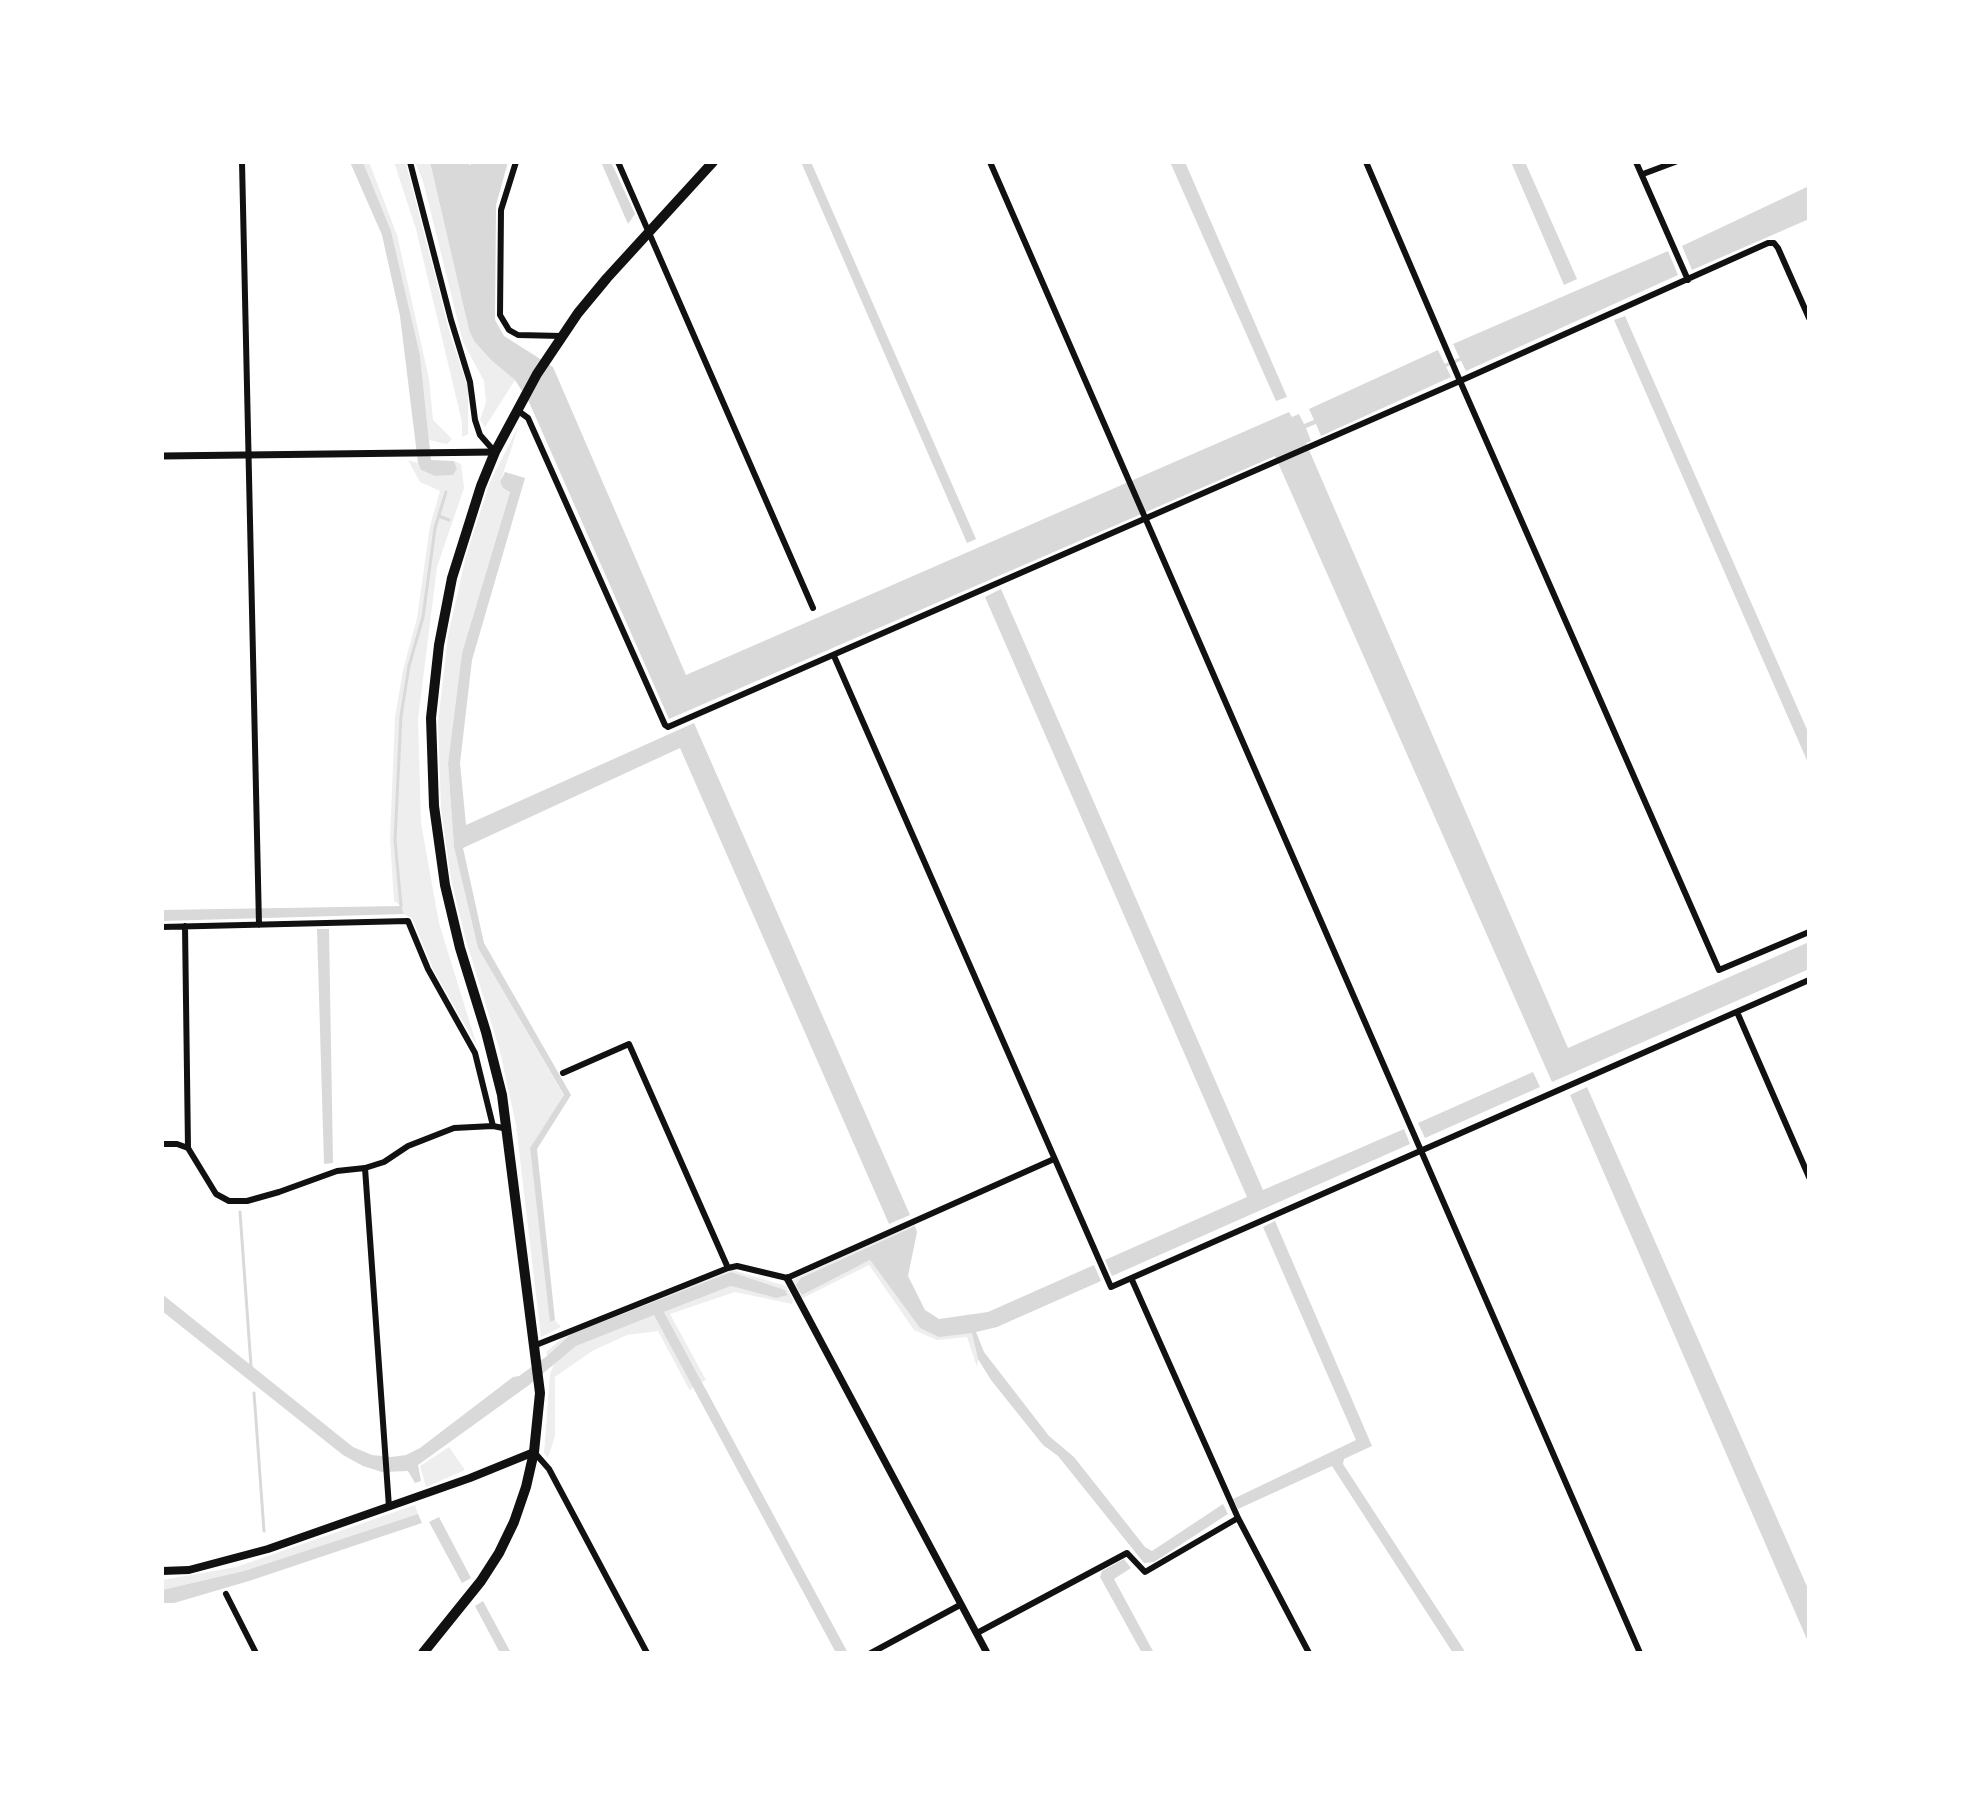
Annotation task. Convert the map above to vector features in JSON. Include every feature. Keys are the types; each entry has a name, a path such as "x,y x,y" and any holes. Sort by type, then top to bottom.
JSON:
{"highway":[{"path":"423,1653 481,1581 499,1553 526,1487 534,1452 540,1393 508,1129 496,1068 460,948 445,885 434,806 431,718 439,645 452,578 495,452 553,349 607,278 713,162"}],"main road":[{"path":"162,1571 189,1570 219,1563 389,1507 534,1452"}],"street":[{"path":"242,162 259,925"},
{"path":"410,162 470,382 475,420 480,435 495,452"},
{"path":"516,162 501,210 500,315 509,330 518,335 562,336"},
{"path":"618,162 813,608"},
{"path":"990,162 1640,1653"},
{"path":"1366,162 1719,970 1809,932"},
{"path":"1636,162 1688,280"},
{"path":"1643,174 1675,162"},
{"path":"518,407 528,418 668,727 1144,517 1313,447 1768,243 1774,243 1809,318"},
{"path":"162,456 495,452"},
{"path":"834,656 1111,1287 1809,980"},
{"path":"162,927 408,921 428,969 475,1053 493,1126"},
{"path":"185,926 188,1148 216,1194 229,1201 247,1201 337,1171 384,1162 408,1146 454,1128 493,1126 508,1129"},
{"path":"1737,1012 1809,1177"},
{"path":"563,1073 629,1044 728,1268"},
{"path":"162,1144 188,1148"},
{"path":"536,1345 728,1268 737,1266 787,1278 1054,1159"},
{"path":"365,1168 389,1507"},
{"path":"787,1278 987,1653"},
{"path":"1132,1280 1238,1518 1309,1653"},
{"path":"534,1452 549,1469 647,1653"},
{"path":"977,1633 1127,1553 1145,1572 1238,1518"},
{"path":"226,1594 256,1653"},
{"path":"871,1653 960,1605"}],"shaded area":[{"path":"350,162 363,162 391,231 420,355 431,460 454,461 457,469 453,475 435,476 421,470 418,463 400,316 382,235"},
{"path":"363,162 369,162 397,235 429,379 433,420 452,439 447,444 429,440 420,355 391,231"},
{"path":"394,162 406,164 450,334 468,388 468,434 462,437 462,422 416,229"},
{"path":"415,162 430,162 474,341 515,380 485,427 480,420 486,402 484,381 463,342 423,181"},
{"path":"430,162 465,162 470,165 474,162 508,162 496,205 495,320 504,336 553,367 686,675 1289,412 1292,417 1299,414 1304,424 1314,420 1309,409 1438,350 1451,377 1321,436 1316,424 1306,428 1311,441 1306,443 1568,1048 1809,942 1809,969 1552,1082 1275,456 669,719 529,402 515,380 491,360 474,341 469,330"},
{"path":"601,162 611,162 635,214 628,224"},
{"path":"801,162 811,162 976,539 972,541 967,543"},
{"path":"1170,162 1185,162 1287,397 1276,401"},
{"path":"1511,162 1525,162 1577,279 1564,285"},
{"path":"1809,186 1809,219 1692,270 1682,246"},
{"path":"1668,251 1678,275 1466,371 1453,344"},
{"path":"1625,316 1809,734 1809,765 1614,320"},
{"path":"519,425 500,483 510,491 462,653 448,763 454,847 478,948 564,1096 530,1148 551,1322 555,1320 561,1327 541,1337 516,1125 500,1051 465,937 451,879 441,809 438,723 448,636 466,556 490,482"},
{"path":"408,460 418,463 421,470 435,476 453,475 457,469 454,461 461,464 464,488 437,567 418,719 421,823 439,923 477,1046 434,971 412,918 404,914 401,906 394,901 390,839 395,717 417,618 430,526 440,491 420,482"},
{"path":"505,472 525,478 472,660 460,763 466,825 694,723 910,1215 889,1224 680,748 463,848 484,943 571,1095 537,1149 555,1320 550,1322 530,1148 564,1095 478,948 454,847 448,763 462,653 510,492 500,482"},
{"path":"1001,589 1263,1190 1404,1129 1410,1144 1112,1276 1105,1260 1247,1197 985,597"},
{"path":"401,906 404,914 162,921 162,910"},
{"path":"317,929 329,929 333,1163 324,1164"},
{"path":"1533,1072 1540,1087 1425,1138 1418,1123"},
{"path":"1587,1087 1809,1591 1809,1644 1570,1095"},
{"path":"1275,1221 1372,1446 1344,1459 1343,1464 1466,1653 1453,1653 1332,1466 1238,1509 1233,1499 1356,1440 1263,1227"},
{"path":"915,1223 915,1226 802,1278 797,1285 803,1294 870,1260 920,1328 972,1332 977,1367 967,1337 937,1340 914,1330 869,1265 801,1299 792,1280"},
{"path":"915,1226 917,1232 908,1276 925,1310 939,1319 988,1312 1094,1265 1101,1281 997,1327 976,1332 984,1352 1049,1436 1074,1457 1145,1547 1152,1551 1223,1504 1228,1514 1154,1562 1144,1563 1058,1456 1043,1445 991,1380 978,1359 972,1333 939,1337 920,1328 870,1260 802,1295 796,1285 801,1278"},
{"path":"732,1270 786,1286 792,1304 735,1292 670,1314 706,1380 702,1382 664,1312 731,1286 776,1298 788,1294 785,1290 731,1272 571,1334 547,1356 546,1352 569,1332"},
{"path":"731,1272 785,1290 788,1295 776,1298 731,1286 664,1312 848,1653 836,1653 654,1315 576,1346 529,1385 418,1465 421,1481 415,1483 408,1471 382,1472 343,1455 162,1311 162,1294 353,1447 372,1455 391,1457 406,1455 420,1448 513,1377 547,1356 571,1334"},
{"path":"654,1314 693,1387 690,1391 658,1331 627,1335 592,1351 555,1377 555,1436 548,1458 544,1453 550,1374 554,1364 576,1346"},
{"path":"449,1447 465,1470 426,1487 420,1466"},
{"path":"415,1505 418,1514 244,1571 162,1590 162,1580 236,1567"},
{"path":"418,1514 422,1523 249,1581 174,1603 162,1603 162,1590 244,1571"},
{"path":"439,1517 471,1578 462,1583 429,1522"},
{"path":"1124,1559 1131,1568 1114,1579 1154,1653 1142,1653 1100,1577 1102,1571"},
{"path":"483,1601 511,1653 500,1653 475,1606"}],"waterway":[{"path":"1444,366 1463,358"},
{"path":"401,906 395,840 401,716 409,666 423,617 435,528 446,492"},
{"path":"439,516 449,520"},
{"path":"240,1212 251,1366"},
{"path":"254,1393 264,1531"}]}
